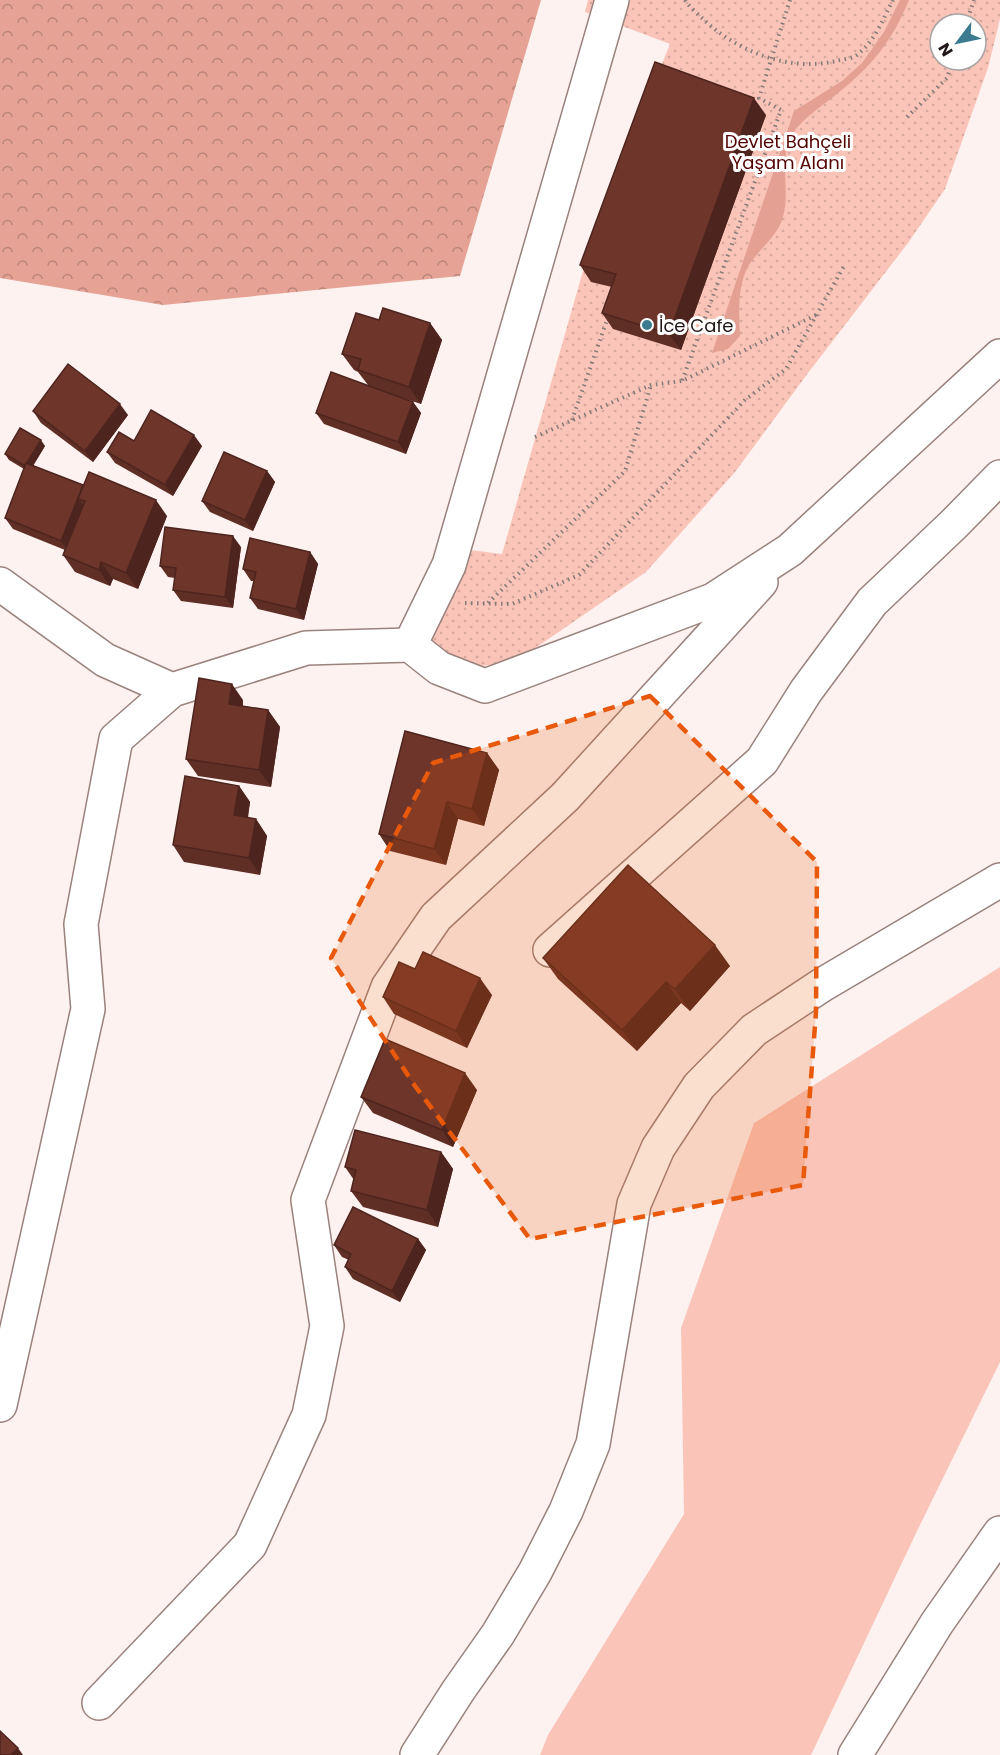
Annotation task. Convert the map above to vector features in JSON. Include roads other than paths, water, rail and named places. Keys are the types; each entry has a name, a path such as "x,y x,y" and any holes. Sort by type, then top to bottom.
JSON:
{"street":[{"path":"410,645 449,565 612,0"},
{"path":"99,1703 250,1545 309,1415 327,1326 309,1200 388,987 436,917 565,797 790,550 1000,356"},
{"path":"550,950 762,761 806,691 872,602 956,523 1000,477"},
{"path":"0,1405 88,1009 81,924 116,740 172,690 306,648 410,645 440,668 485,686 713,600 790,550"},
{"path":"0,584 105,660 172,690"},
{"path":"417,1755 458,1690 498,1634 535,1572 570,1502 593,1444 634,1204 658,1148 699,1086 754,1030 822,985 1000,880"},
{"path":"855,1755 937,1623 1000,1533"}],"place":[{"name":"İce Cafe","path":"647,325"}],"park label":[{"name":"Devlet Bahçeli Yaşam Alanı","path":"788,151"}]}
